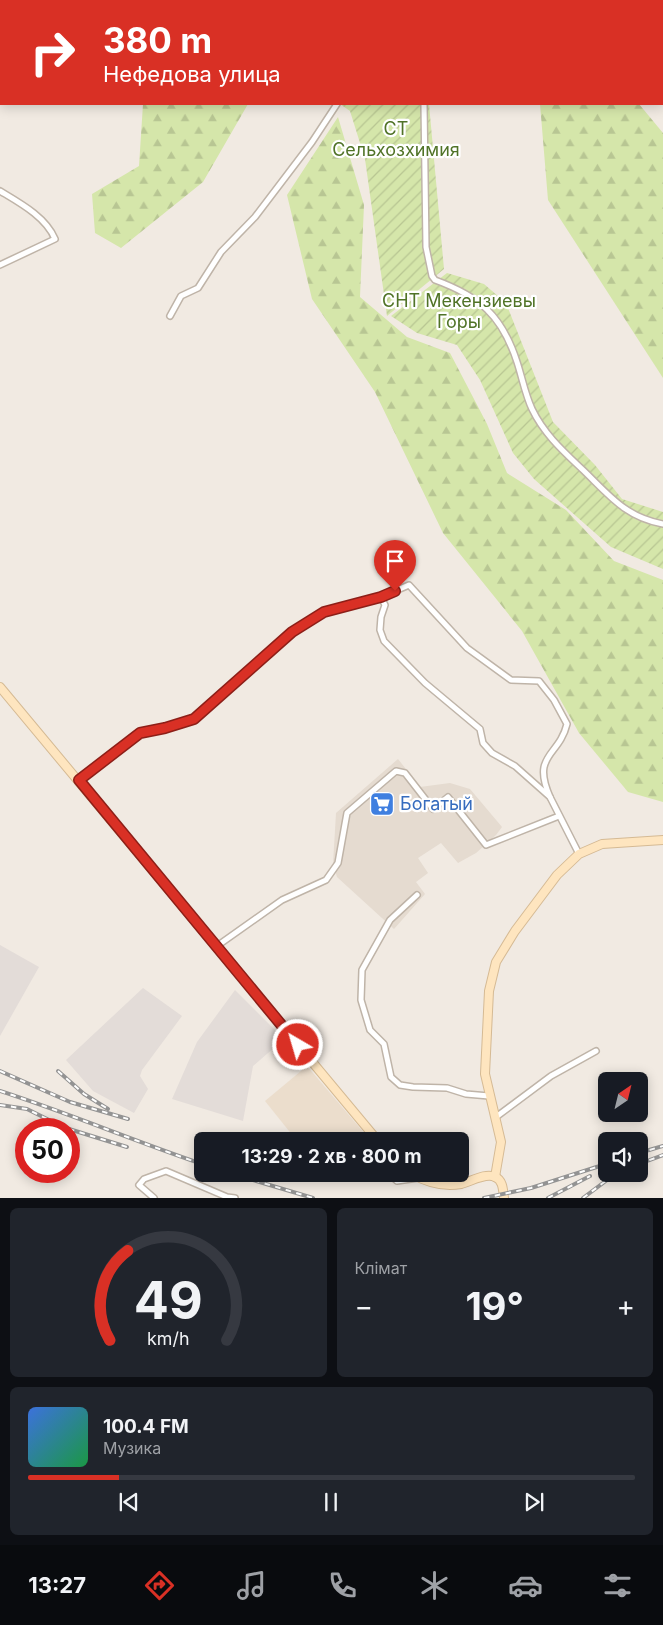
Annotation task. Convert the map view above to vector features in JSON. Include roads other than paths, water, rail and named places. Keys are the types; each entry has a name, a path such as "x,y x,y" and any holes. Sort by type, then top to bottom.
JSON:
{"main road":[{"path":"0,687 371,1132"},
{"path":"495,1177 501,1142 485,1074 489,1035 486,1023 489,991 496,962 515,931 557,875 579,854 602,844 663,840"},
{"path":"469,1180 486,1176 495,1177 500,1181 504,1198"},
{"path":"431,1182 452,1185 463,1182"}],"street":[{"path":"170,316 181,296 198,288 221,252 255,217 312,142 336,105"},
{"path":"424,105 426,247 432,276 435,280 463,291 495,317 512,346 533,410 548,435 559,447 616,504 646,520 663,524"},
{"path":"0,191 42,220 51,228 55,239 0,265"},
{"path":"79,780 140,733 194,719 239,677 300,627 324,612 381,597 409,585 467,648 511,680 539,682 554,700 567,724 565,732 548,755 544,764 543,777 550,797 579,854"},
{"path":"381,597 385,605 381,617 380,630 384,641 425,683 480,729 483,743 492,753 515,766 550,797"},
{"path":"217,946 282,900 326,880 338,863 347,813 396,771 405,773 433,809 448,797 486,845 559,816"},
{"path":"417,895 390,920 362,970 361,1000 370,1030 384,1044 391,1078 400,1085 447,1088 466,1094 489,1096"},
{"path":"496,1118 551,1076 596,1051"},
{"path":"154,1198 139,1185 144,1179 166,1171 227,1197 235,1198"}],"railway":[{"path":"0,1071 70,1102 128,1119"},
{"path":"58,1071 84,1094 108,1109"},
{"path":"0,1091 194,1161"},
{"path":"0,1105 27,1109 45,1118"},
{"path":"80,1132 127,1147"},
{"path":"648,1150 663,1146"},
{"path":"648,1161 663,1155"},
{"path":"484,1198 531,1188 598,1167"},
{"path":"548,1198 590,1176"},
{"path":"260,1182 313,1198"},
{"path":"583,1198 604,1182"}],"place":[{"name":"Богатый","path":"382,804"}],"park label":[{"name":"СТ Сельхозхимия","path":"396,139"},
{"name":"СНТ Мекензиевы Горы","path":"459,311"}]}
